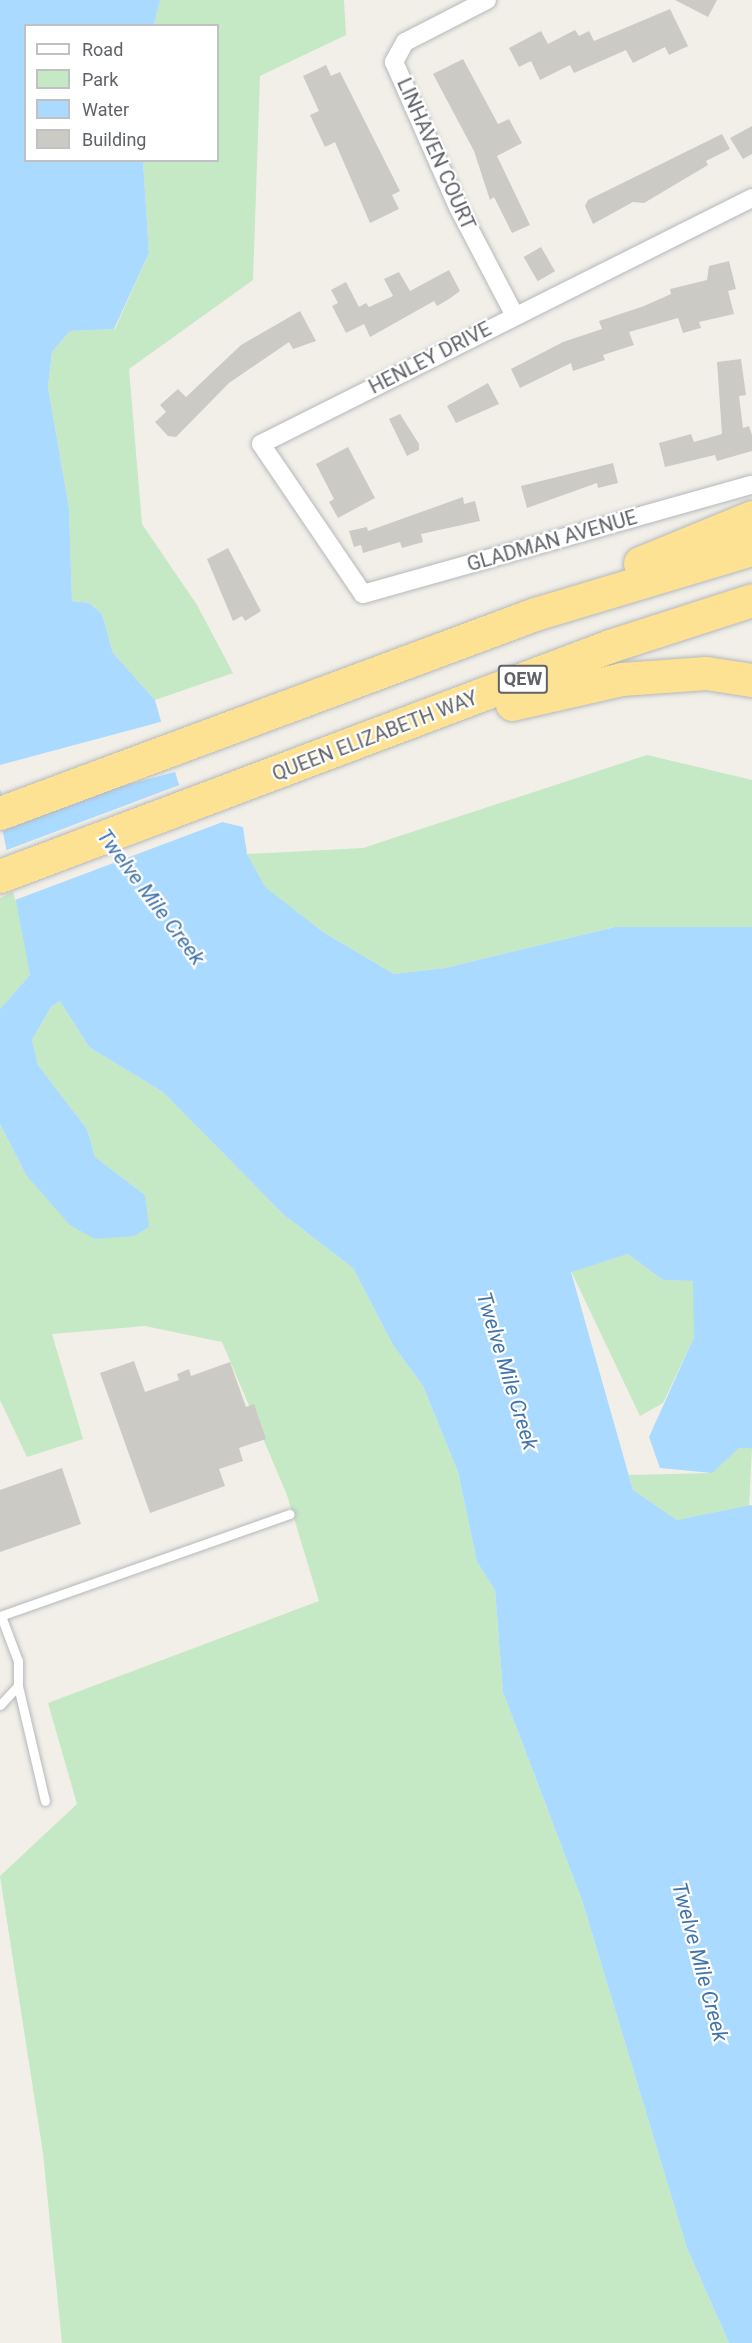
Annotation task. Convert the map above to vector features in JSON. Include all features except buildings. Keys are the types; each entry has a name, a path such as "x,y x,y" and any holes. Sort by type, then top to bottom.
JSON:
{"highway":[{"path":"535,614 619,572 752,517"},
{"path":"0,813 535,614 752,549"},
{"name":"QUEEN ELIZABETH WAY","path":"0,876 297,766 610,646 752,600"},
{"path":"297,766 549,693 622,679 706,673 752,680"}],"street":[{"name":"LINHAVEN COURT","path":"486,0 405,42 394,62 458,207 515,316"},
{"name":"HENLEY DRIVE","path":"356,585 261,444 752,198"},
{"name":"GLADMAN AVENUE","path":"356,585 363,594 752,485"}],"lane":[{"path":"45,1801 18,1686 18,1661 1,1616 290,1514"},
{"path":"0,1705 18,1686"}],"green space":[{"path":"160,0 344,0 346,35 260,76 253,280 129,369 142,524 197,605 233,673 155,700 113,653 102,614 89,603 72,601 69,508 48,387 52,352 70,331 115,329 149,253 143,162 219,162 219,24 154,24"},
{"path":"647,755 752,780 752,927 615,927 445,968 394,974 323,932 264,887 247,854 363,848"},
{"path":"16,890 30,975 0,1009 0,898"},
{"path":"60,1001 89,1047 163,1092 284,1215 353,1268 393,1345 423,1386 458,1472 477,1562 495,1590 503,1692 582,1900 687,2248 729,2343 62,2343 43,2153 0,1876 77,1804 48,1703 319,1601 287,1495 222,1342 145,1326 52,1334 83,1439 27,1457 0,1400 0,1124 26,1175 145,1195 95,1157 87,1129 38,1065 32,1040 51,1007"},
{"path":"628,1254 663,1280 694,1281 694,1337 663,1403 640,1416 571,1271"},
{"path":"739,1448 752,1448 749,1507 677,1520 633,1490 629,1475 711,1473"}],"water":[{"name":"Twelve Mile Creek","path":"0,0 160,0 154,24 24,24 24,162 143,162 149,253 114,329 70,331 52,352 48,387 69,508 72,601 89,603 102,614 113,653 155,700 178,782 197,816 243,827 247,854 265,887 323,932 394,974 445,968 615,927 752,927 752,1448 739,1448 712,1473 660,1468 649,1437 694,1337 693,1281 663,1280 628,1254 571,1272 633,1490 677,1520 752,1505 752,2343 729,2343 687,2248 582,1900 503,1692 495,1590 477,1562 458,1472 423,1386 393,1345 353,1268 284,1215 163,1092 89,1047 60,1001 51,1007 32,1040 38,1065 87,1129 95,1157 145,1195 149,1227 134,1236 95,1239 70,1225 26,1175 0,1124 0,1009 30,975 0,816"}],"pier":[{"path":"164,721 177,771 7,817 0,789 0,765"},
{"path":"182,784 200,813 228,820 15,900 4,851"}]}
